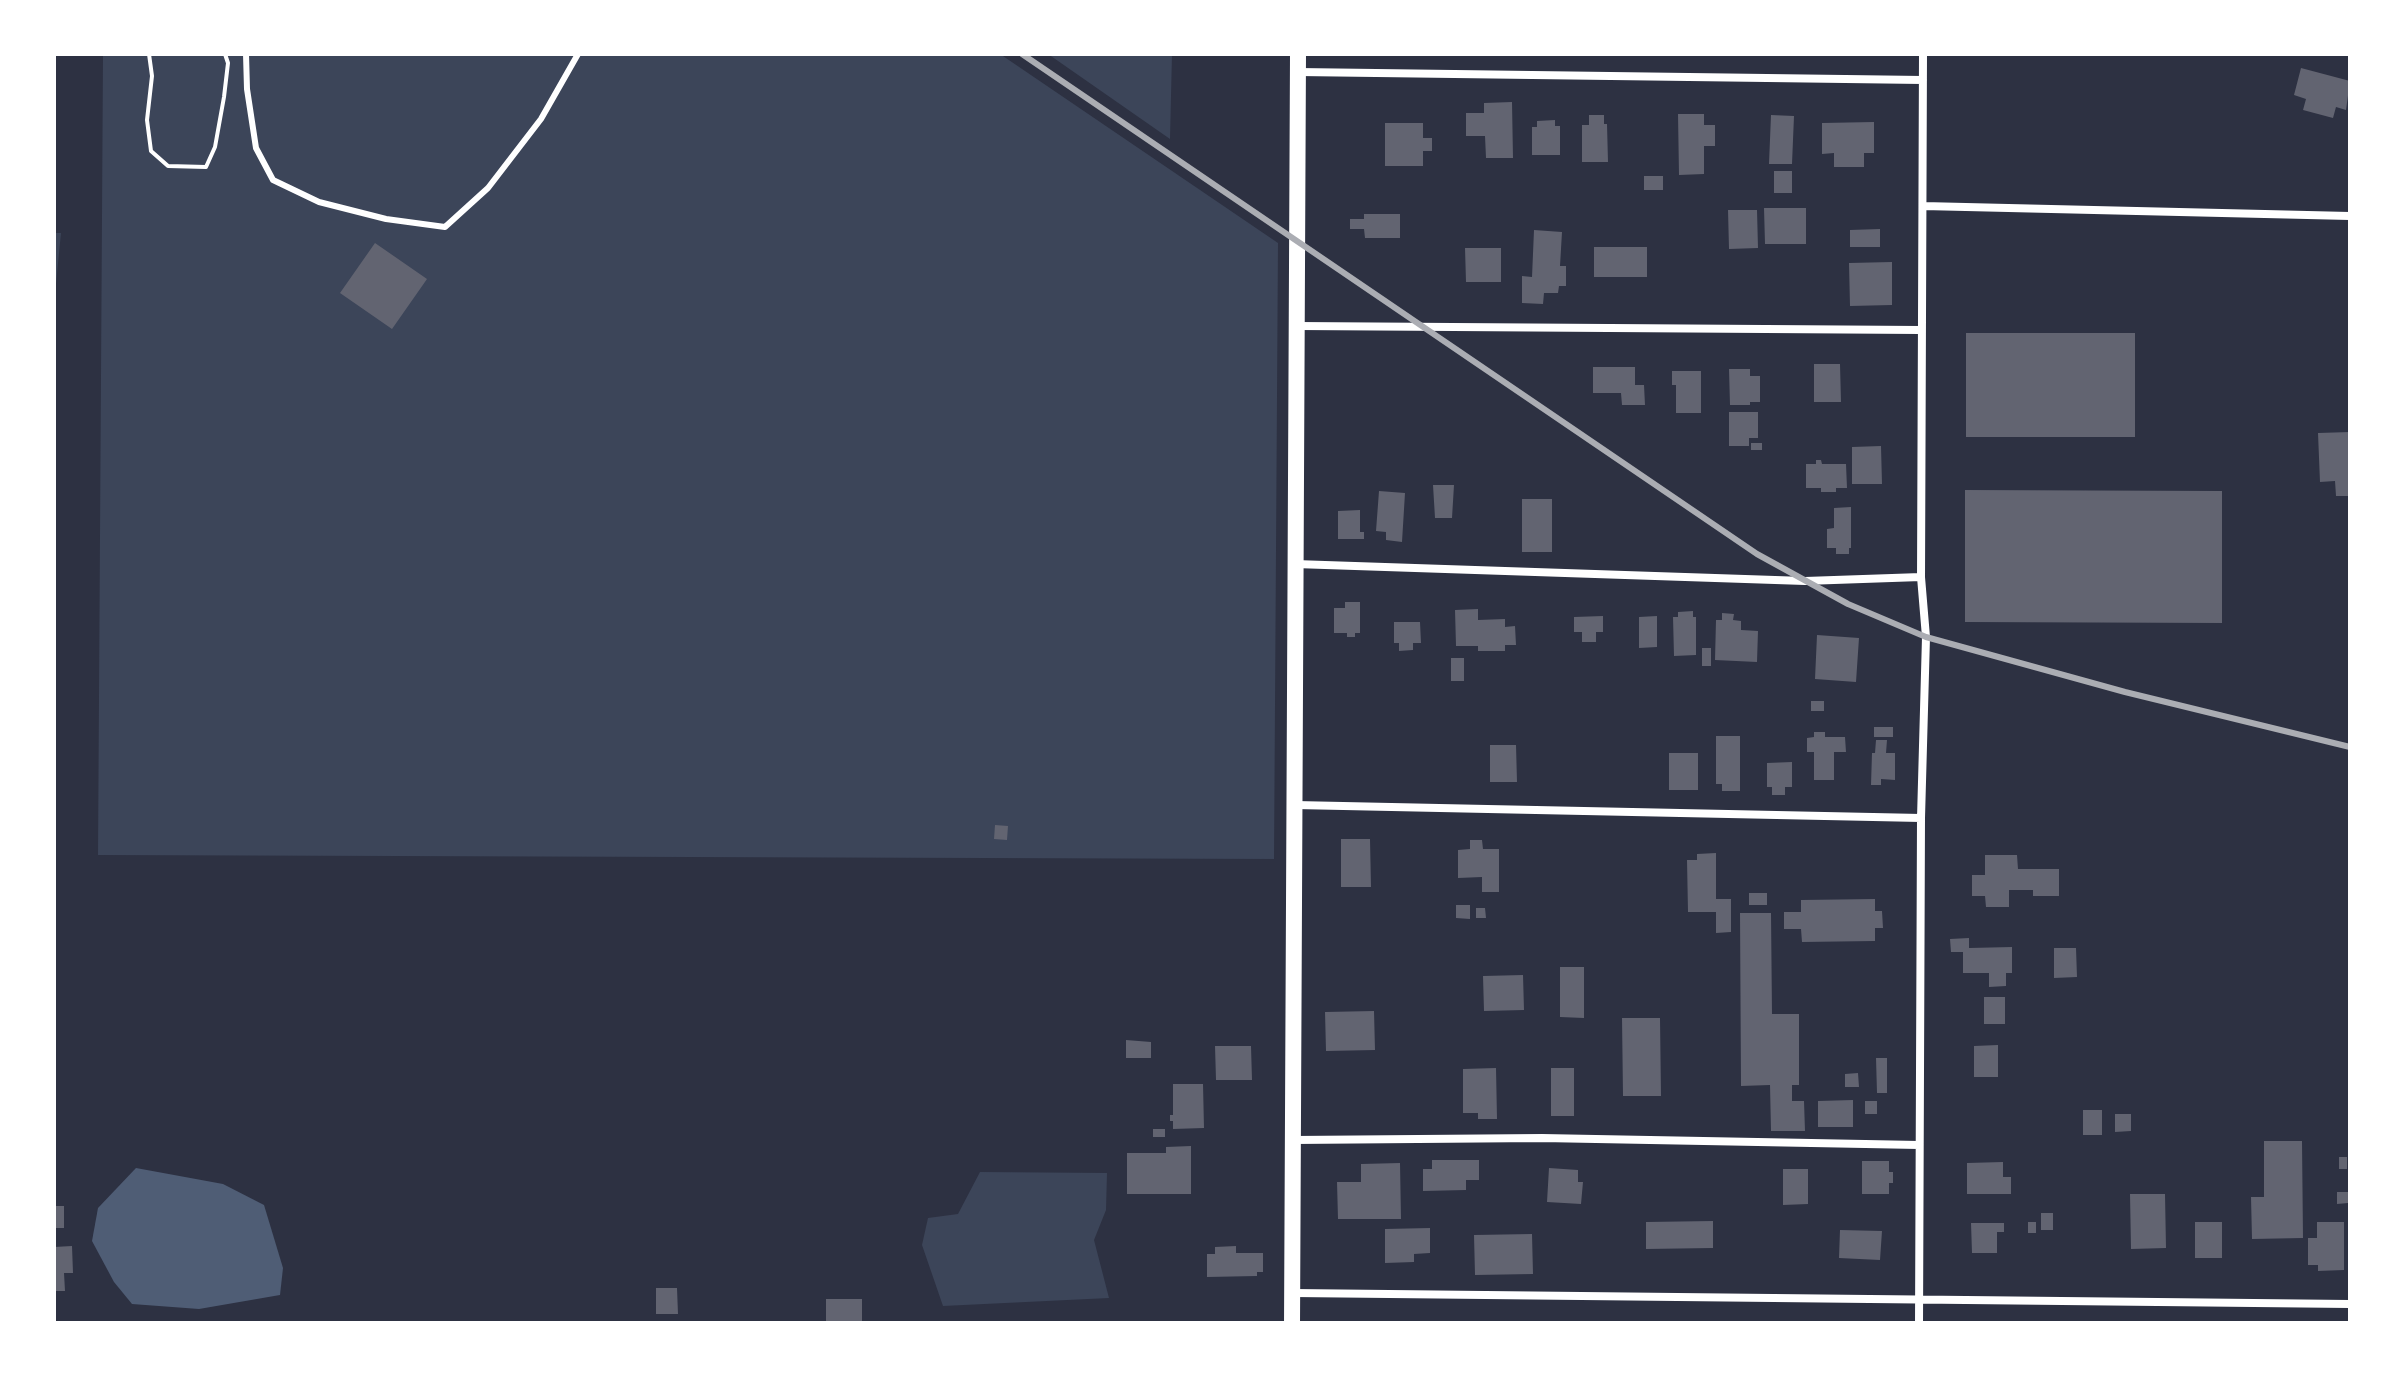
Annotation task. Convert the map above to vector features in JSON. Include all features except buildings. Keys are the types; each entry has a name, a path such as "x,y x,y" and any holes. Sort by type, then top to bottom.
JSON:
{"main road":[{"path":"1292,1323 1298,54"}],"street":[{"path":"1919,1323 1921,818 1926,637 1921,577 1923,54"},
{"path":"1298,72 1923,80"},
{"path":"1923,206 2350,216"},
{"path":"1297,326 1921,330"},
{"path":"1294,564 1805,581 1921,577"},
{"path":"1294,805 1921,818"},
{"path":"1293,1140 1542,1138 1919,1145"},
{"path":"1292,1293 2350,1304"}],"lane":[{"path":"246,54 247,89 256,148 273,180 319,202 386,219 445,227 488,188 541,119 578,54"}],"path":[{"path":"149,54 152,76 147,120 151,151 168,166 206,167 215,147 224,97 228,63 225,54"}],"shaded area":[{"path":"103,54 1000,54 1278,243 1274,859 98,855"},
{"path":"1048,54 1172,54 1170,139"},
{"path":"54,233 61,233 54,304"},
{"path":"136,1168 223,1184 264,1205 283,1268 280,1295 199,1309 132,1304 114,1282 92,1241 98,1208"},
{"path":"980,1172 1107,1173 1106,1210 1094,1240 1109,1298 943,1306 922,1245 928,1218 958,1214"}],"railway":[{"path":"1022,54 1757,554 1848,604 1926,637 2125,692 2350,747"}]}
